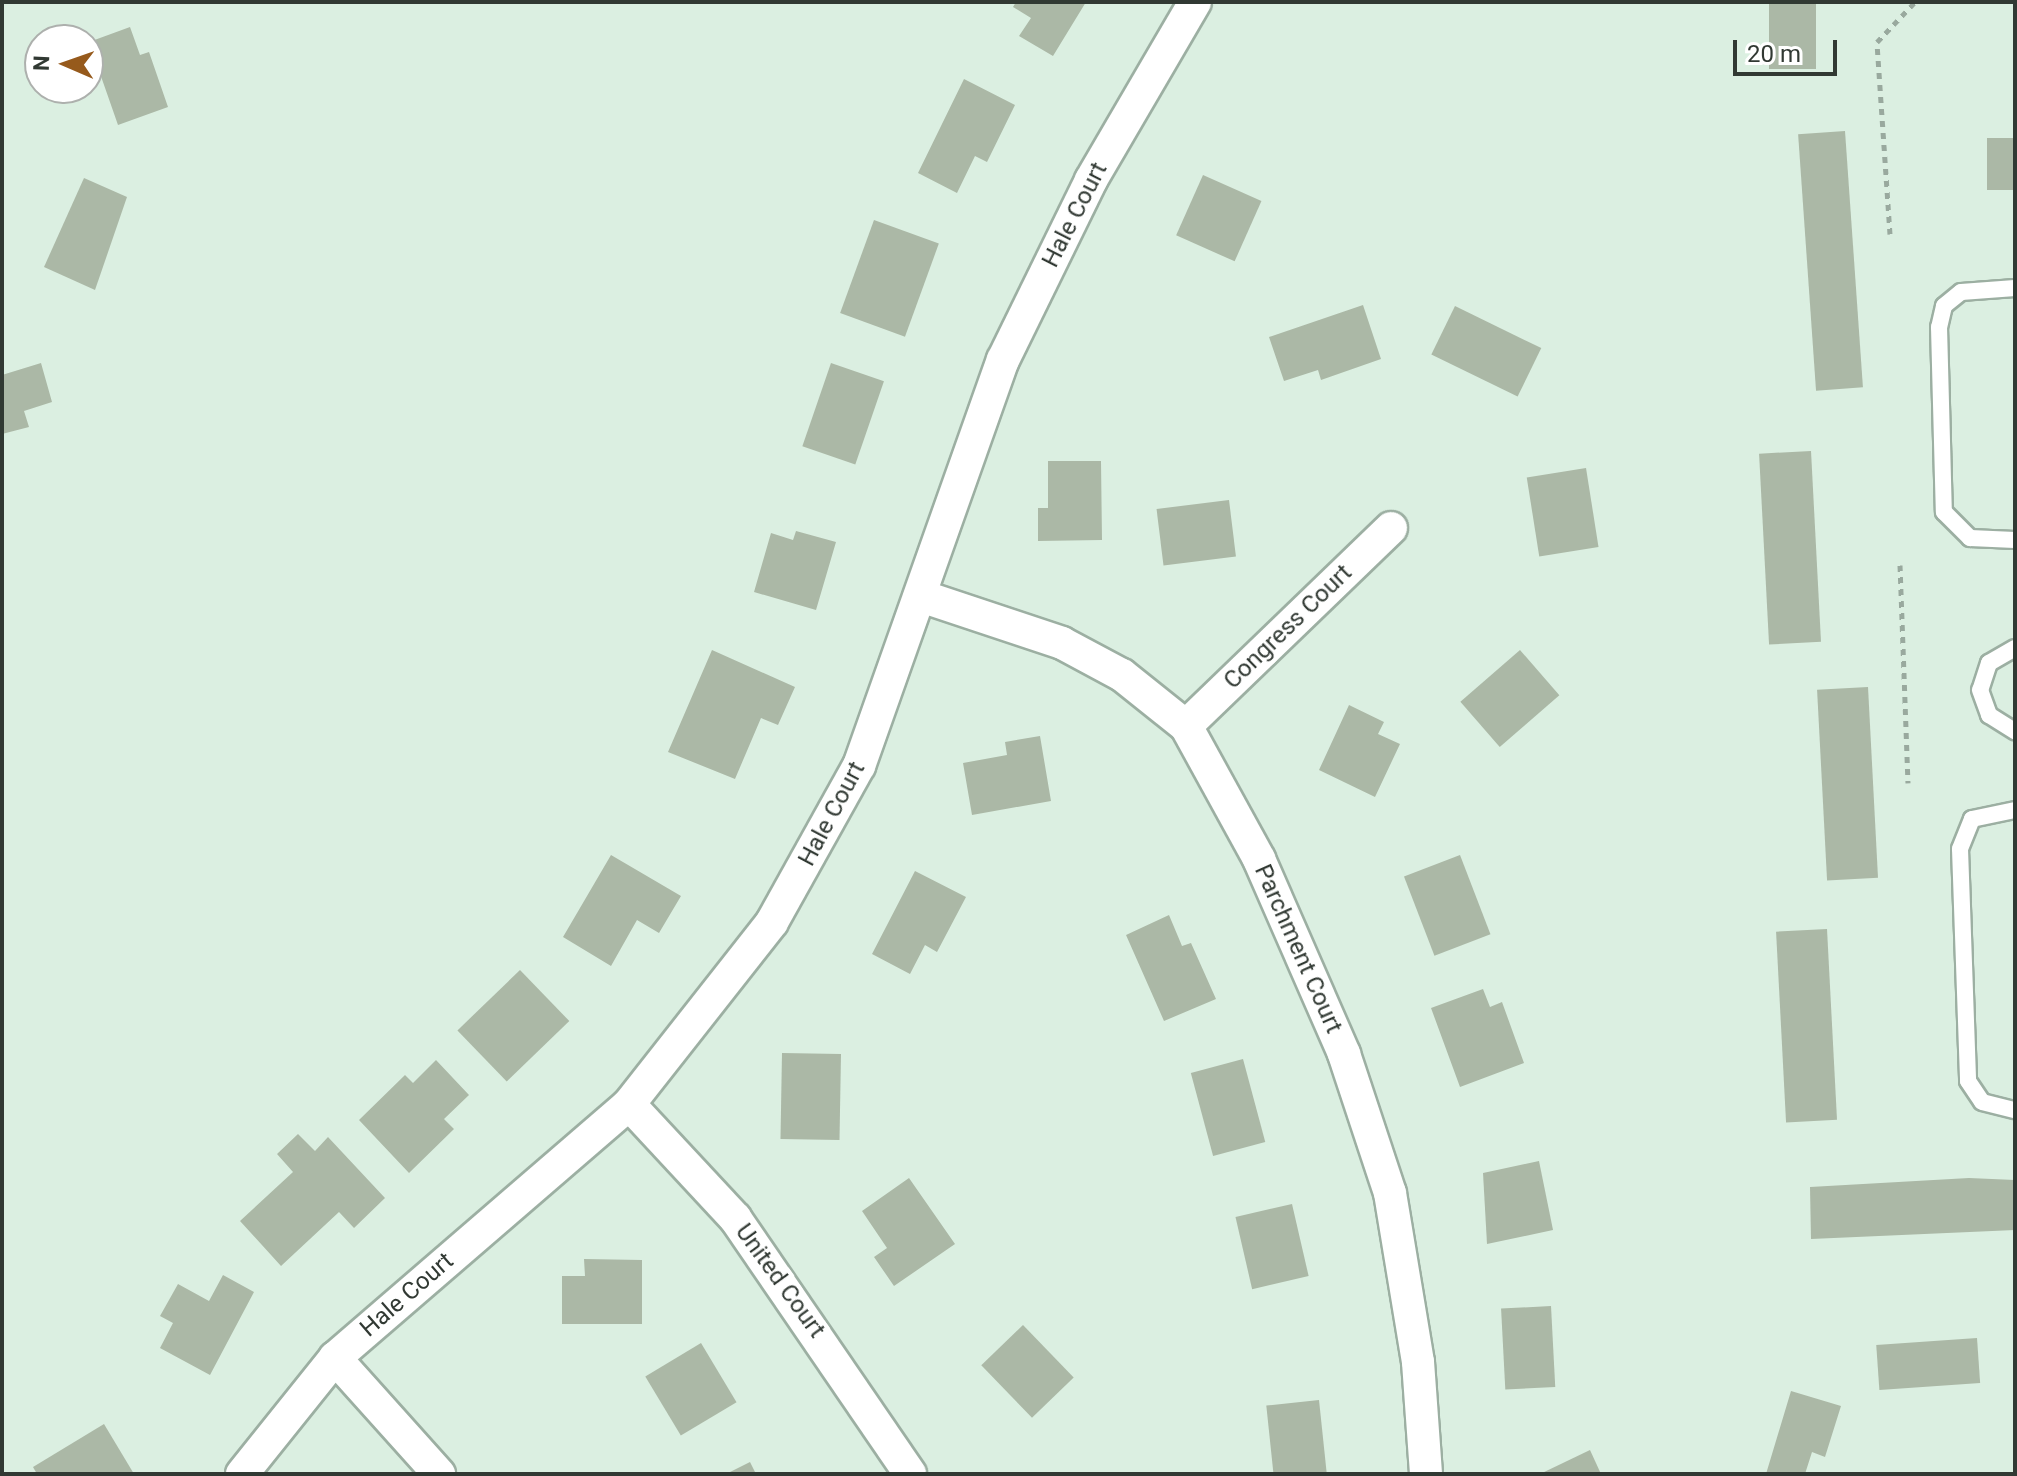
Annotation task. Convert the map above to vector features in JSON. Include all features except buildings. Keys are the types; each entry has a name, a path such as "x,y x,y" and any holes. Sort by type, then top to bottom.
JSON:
{"street":[{"name":"Hale Court","path":"242,1474 335,1358 629,1104 772,922 830,826 924,597 1003,360 1091,180 1195,2"},
{"name":"Congress Court","path":"1186,726 1391,528"},
{"name":"Parchment Court","path":"924,597 1062,643 1122,675 1186,726 1265,873 1344,1054 1390,1193 1418,1362 1426,1474"},
{"name":"United Court","path":"629,1104 735,1218 910,1474"},
{"path":"335,1358 439,1474"}],"lane":[{"path":"2015,288 1961,292 1944,306 1939,327 1944,512 1970,538 2015,540"},
{"path":"2015,648 1989,663 1980,690 1989,715 2015,731"},
{"path":"2015,810 1972,819 1960,849 1968,1081 1982,1102 2015,1110"}],"path":[{"path":"1890,234 1877,42 1915,2"},
{"path":"1900,565 1908,783"}]}
